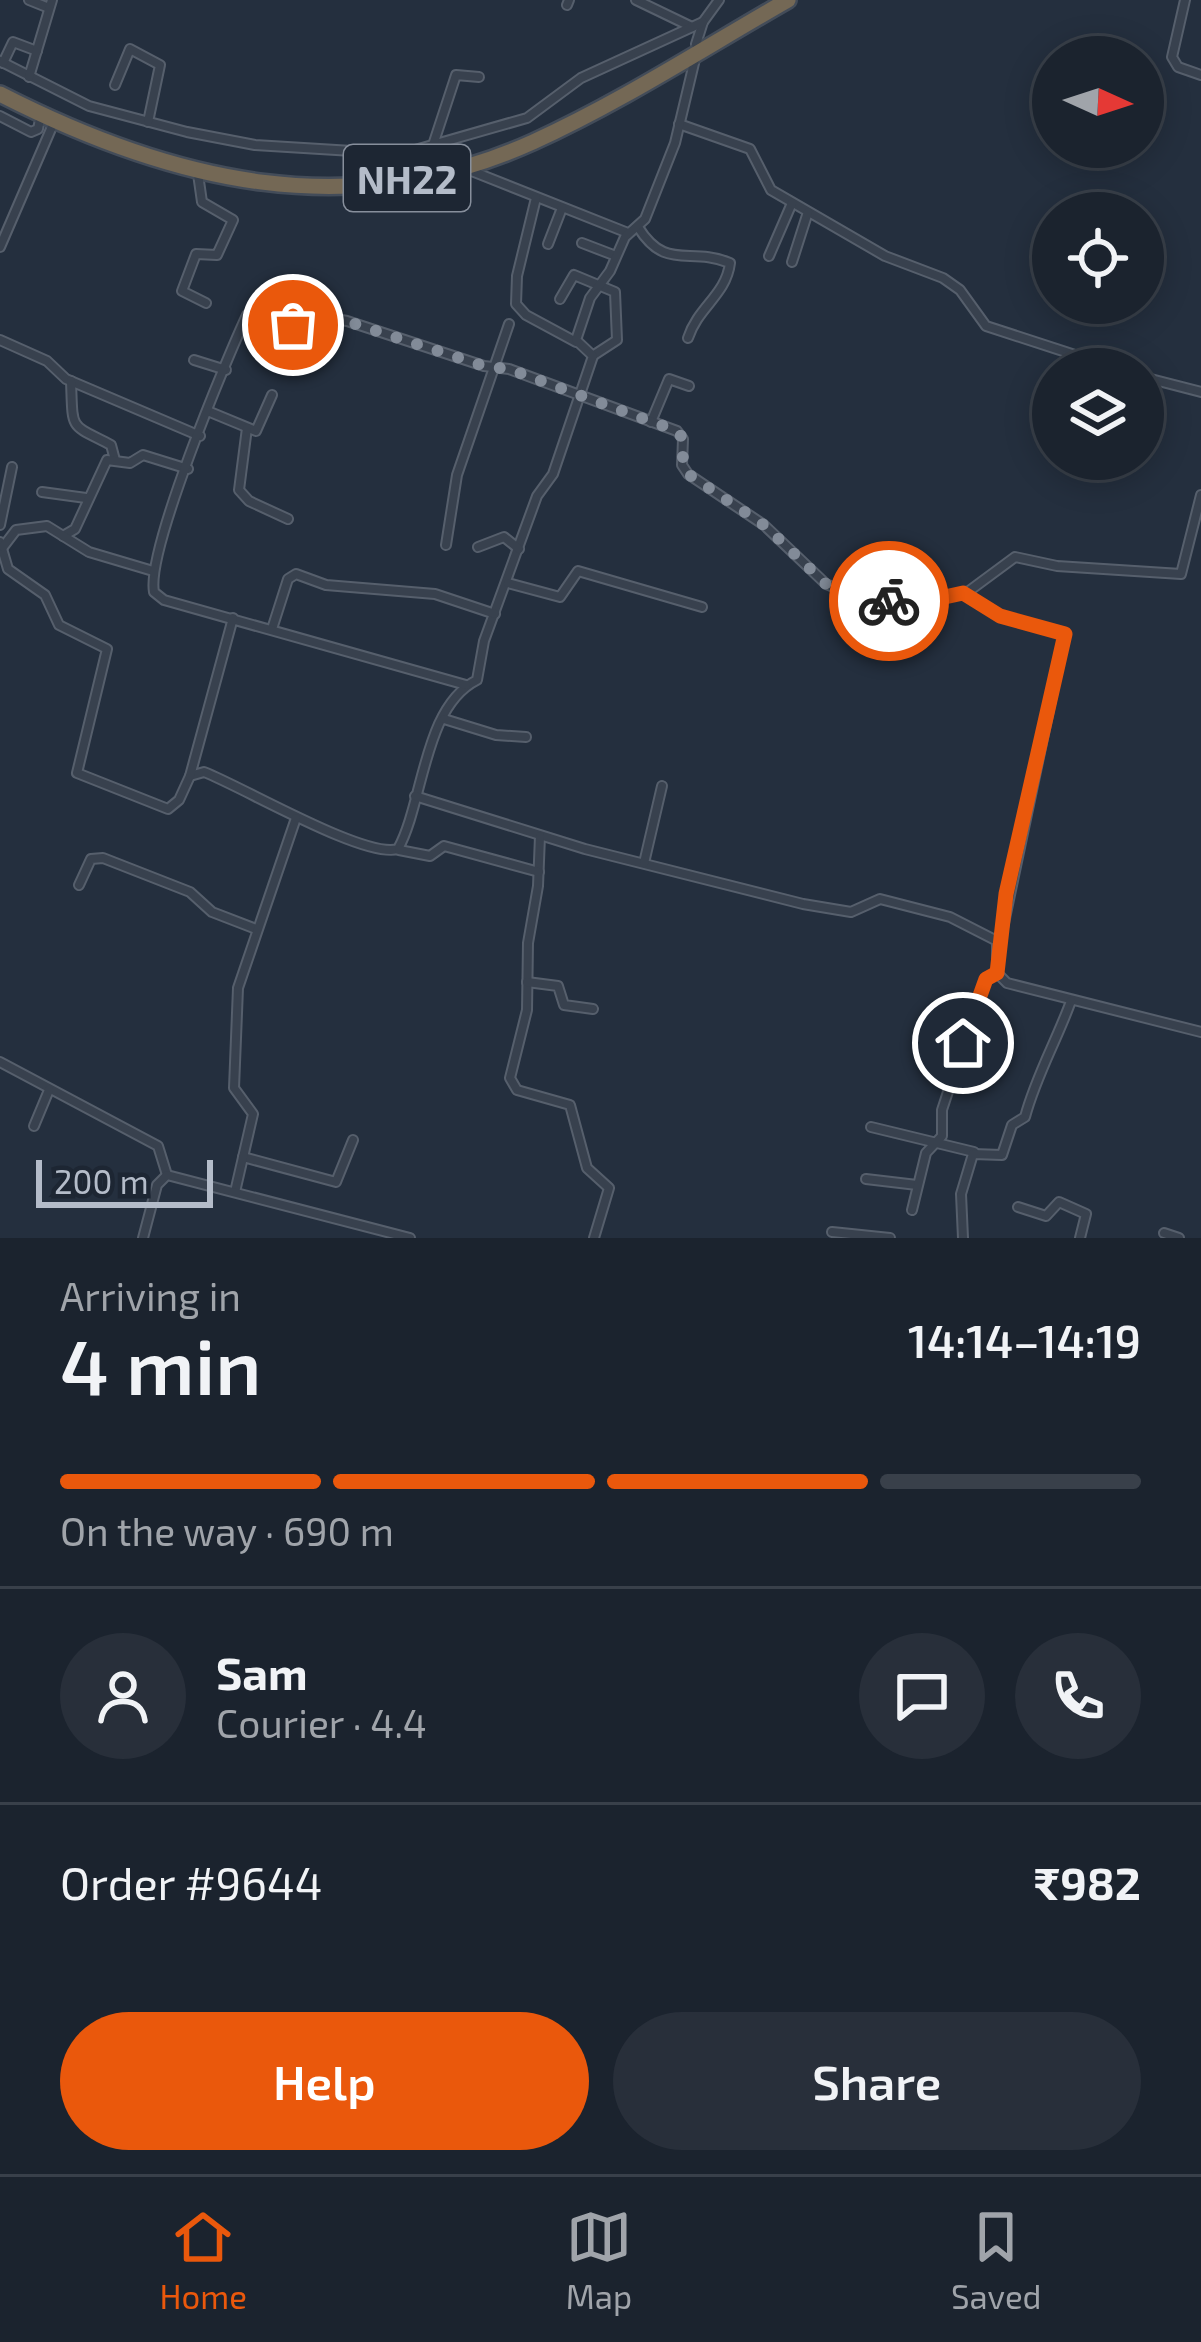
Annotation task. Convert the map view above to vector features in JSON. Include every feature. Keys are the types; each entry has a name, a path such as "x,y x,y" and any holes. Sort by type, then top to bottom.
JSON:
{"highway":[{"name":"NH22","path":"0,90 148,152 251,176 336,178 408,171 511,144 697,36 772,0"},
{"name":"NH22","path":"0,90 47,119 114,148 198,173 252,184 370,184 463,167 535,141 697,36 788,0"}],"street":[{"path":"28,0 51,4 29,77"},
{"path":"636,0 697,36"},
{"path":"1185,0 1172,57 1178,67 1201,75"},
{"path":"577,343 590,298 628,233 638,227 659,186 679,124 697,36 720,2"},
{"path":"37,51 13,42 2,62 88,106 255,145 401,154 527,118 581,78 697,36"},
{"path":"115,85 130,50 160,65 148,122"},
{"path":"433,147 456,75 479,77"},
{"path":"0,116 31,132 47,119"},
{"path":"0,247 47,119"},
{"path":"679,124 750,149 771,190 885,256 943,278 960,290 986,326 1054,348"},
{"path":"463,167 628,233"},
{"path":"198,173 202,202 233,220 217,256 196,254 182,291 206,303"},
{"path":"536,198 517,276 516,304 593,356"},
{"path":"769,256 792,202"},
{"path":"548,244 562,208"},
{"path":"791,262 808,212"},
{"path":"638,227 663,254 678,259 700,253 730,263 716,297 696,314 688,338"},
{"path":"582,243 616,256"},
{"path":"398,849 444,719 466,685 477,680 495,614 537,496 553,474 576,395 593,356 618,337 616,295 600,284 570,276 560,299"},
{"path":"466,685 158,596 153,571 250,313 293,325 320,316 343,320 496,367 682,434 682,465 688,474 764,525 826,584 855,596 902,603 963,593 979,588 1016,557 1057,566 1181,574 1201,495"},
{"path":"446,544 457,476 508,324"},
{"path":"0,340 47,361 70,381 200,436"},
{"path":"194,360 226,370"},
{"path":"651,422 669,379 689,386"},
{"path":"70,381 75,424 85,435 108,443 116,460"},
{"path":"1164,382 1201,392"},
{"path":"210,412 247,428 262,428 272,395"},
{"path":"247,428 239,490 288,519"},
{"path":"63,536 75,529 105,462 130,463 143,454 188,469"},
{"path":"0,525 8,471"},
{"path":"43,492 86,499"},
{"path":"153,571 89,552 47,526 21,528 2,544 8,569 45,595 59,625 106,649 77,773 168,808 179,800 190,776 233,618"},
{"path":"478,547 504,537 519,549"},
{"path":"508,583 560,597 578,571 702,607"},
{"path":"272,629 285,585 296,574 326,585 435,594 495,614"},
{"path":"963,593 1000,616 1065,634 998,948 997,973"},
{"path":"444,719 496,735 526,737"},
{"path":"190,776 196,771 213,776 296,818 381,850 430,856 444,846 539,872"},
{"path":"644,863 662,787"},
{"path":"415,796 540,836 840,911 851,912 874,899 946,916 992,937 998,948"},
{"path":"235,1192 253,1114 234,1088 239,978 296,818"},
{"path":"540,836 524,1025 511,1082 523,1092 570,1105 587,1168 609,1188 594,1238"},
{"path":"79,885 91,859 103,858 190,892 212,912 256,929"},
{"path":"997,973 1016,986 1201,1032"},
{"path":"912,1210 927,1150 938,1142 942,1110 969,1024 986,979 997,973"},
{"path":"527,982 558,986 562,1004 593,1010"},
{"path":"871,1126 974,1153 1002,1155 1012,1124 1025,1118 1037,1072 1054,1047 1071,1001"},
{"path":"0,1062 158,1146 167,1175"},
{"path":"34,1126 50,1090"},
{"path":"244,1157 333,1183 339,1179 353,1140"},
{"path":"963,1238 961,1194 974,1153"},
{"path":"167,1175 410,1238"},
{"path":"143,1238 157,1185 167,1175"},
{"path":"866,1179 916,1185"},
{"path":"1018,1207 1046,1216 1059,1202 1086,1214 1080,1238"},
{"path":"832,1232 890,1238"},
{"path":"1164,1233 1179,1238"}],"way so far":[{"path":"293,325 320,316 350,322 484,366 509,369 677,431 682,434 682,465 688,474 764,525 826,584 855,596 889,601"}],"route":[{"path":"889,601 922,602 963,593 1000,616 1065,634 1006,894 997,973 986,979 963,1043"}]}
